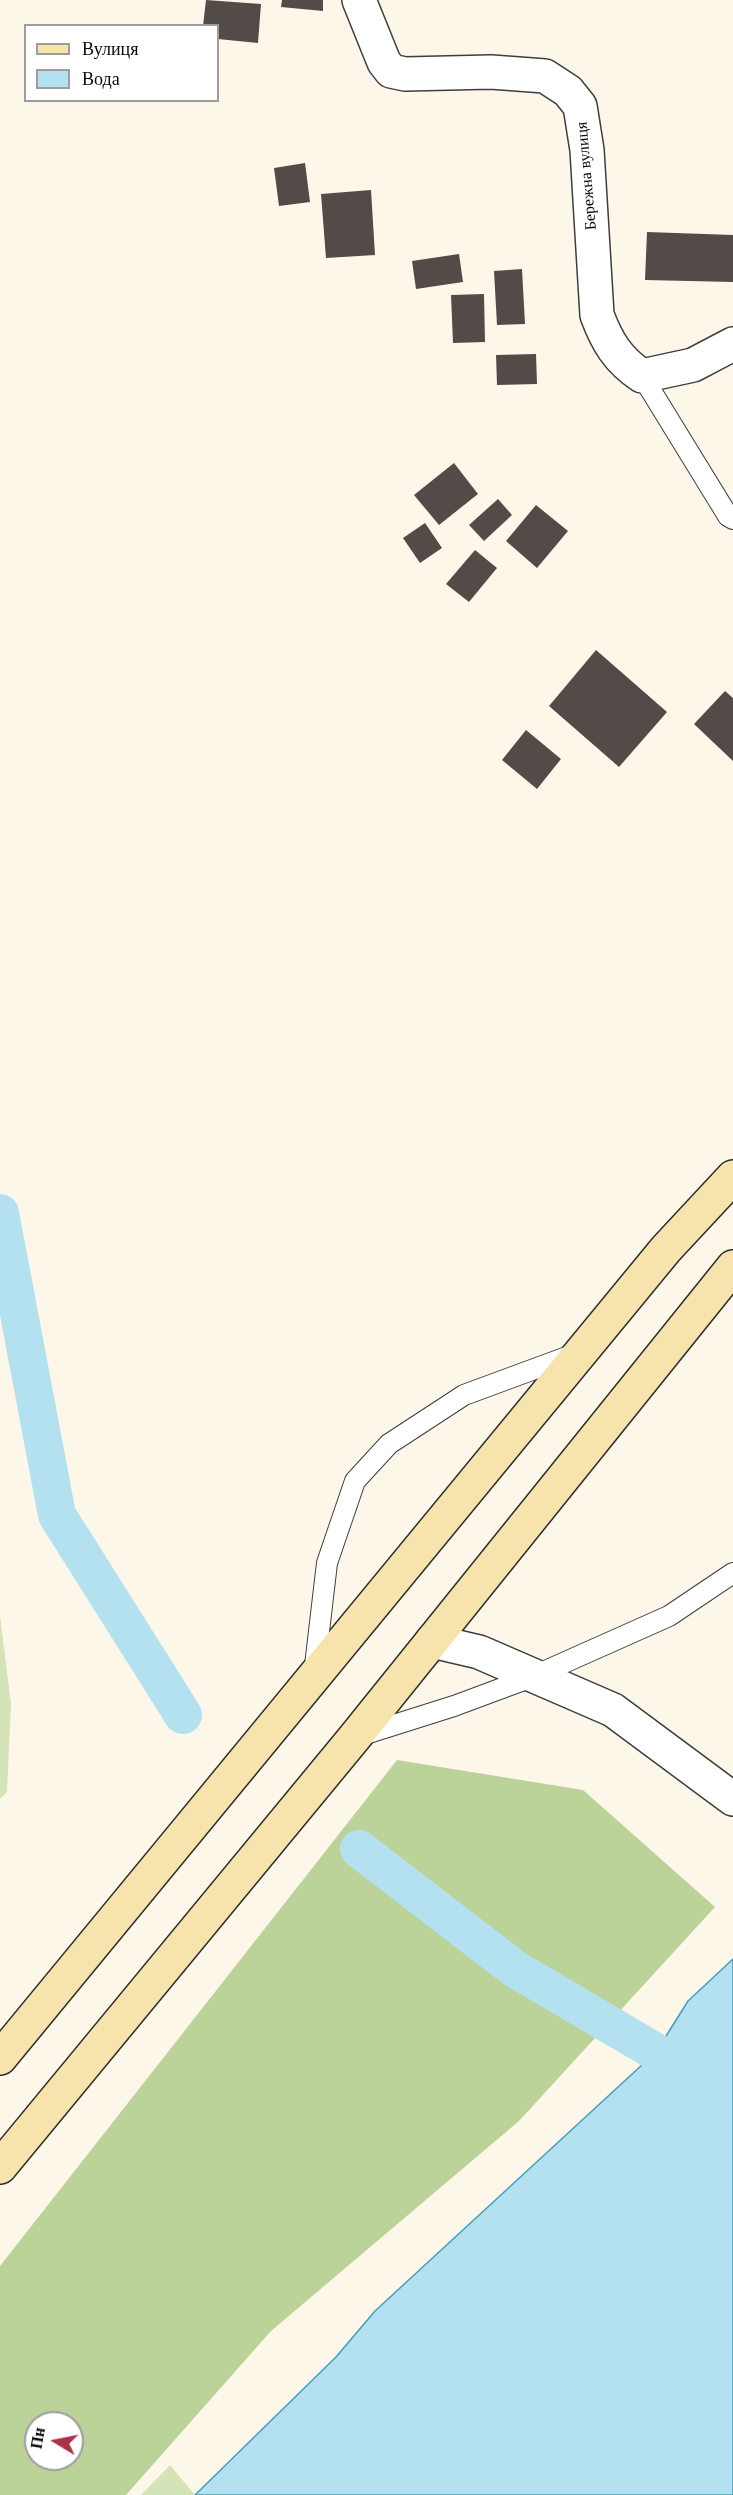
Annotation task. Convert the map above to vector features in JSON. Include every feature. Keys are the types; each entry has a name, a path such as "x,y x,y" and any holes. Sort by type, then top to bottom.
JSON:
{"street":[{"name":"Бережна вулиця","path":"359,0 384,62 391,71 405,74 491,72 545,76 568,91 580,106 587,150 597,315 606,339 624,364 642,376"},
{"path":"642,376 693,365 733,345"},
{"path":"0,2058 666,1250 733,1177"},
{"path":"0,2167 354,1738 733,1267"},
{"path":"432,1641 479,1652 531,1677 613,1710 733,1799"}],"lane":[{"path":"642,376 728,516 733,519"},
{"path":"313,1680 327,1563 355,1481 389,1444 464,1395 583,1351"},
{"path":"354,1738 454,1706 531,1677 669,1616 733,1573"}],"green space":[{"path":"0,1616 11,1704 7,1792 0,1799"},
{"path":"397,1760 583,1790 715,1907 519,2121 271,2331 126,2495 0,2495 0,2266"},
{"path":"170,2465 195,2495 141,2495"}],"water":[{"path":"733,1959 733,2495 195,2495 336,2357 375,2311 656,2052 688,2001"}],"building":[{"path":"206,0 261,4 258,43 219,39 219,24 203,24"},
{"path":"282,0 323,0 323,11 281,7"},
{"path":"305,163 310,202 279,206 274,168"},
{"path":"371,190 375,255 326,258 321,194"},
{"path":"647,232 733,235 733,282 645,280"},
{"path":"459,254 463,282 416,289 412,261"},
{"path":"522,269 525,324 497,325 494,271"},
{"path":"484,294 485,342 453,343 451,295"},
{"path":"536,354 537,384 497,385 496,355"},
{"path":"454,463 478,494 439,525 414,495"},
{"path":"498,499 512,515 484,541 469,525"},
{"path":"536,505 568,531 537,568 506,541"},
{"path":"425,523 442,548 420,563 403,538"},
{"path":"475,550 497,568 469,602 446,584"},
{"path":"596,650 667,712 619,767 549,706"},
{"path":"725,691 733,698 733,761 694,724"},
{"path":"526,730 561,759 537,789 502,760"}],"waterway":[{"path":"0,1213 57,1515 183,1715"},
{"path":"359,1849 515,1969 656,2052"}]}
